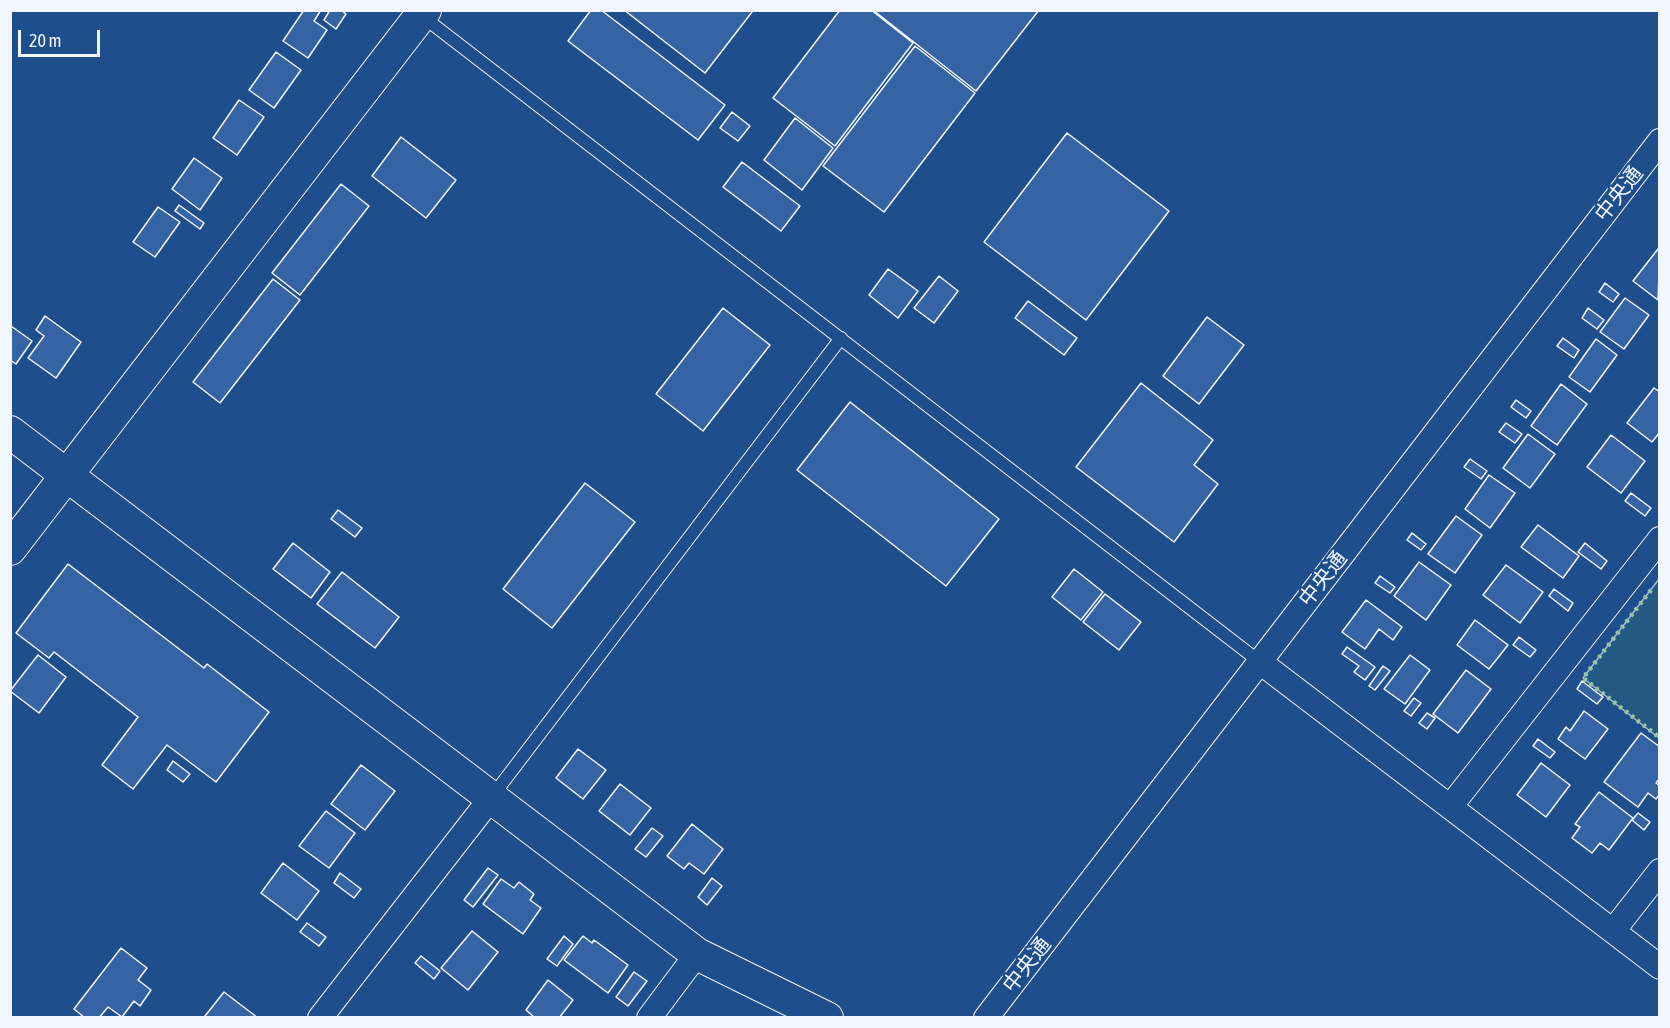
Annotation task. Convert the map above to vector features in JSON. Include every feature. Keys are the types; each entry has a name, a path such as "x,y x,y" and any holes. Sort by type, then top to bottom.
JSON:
{"street":[{"path":"10,549 420,12"},
{"name":"中央通","path":"986,1017 1659,141"},
{"path":"10,432 697,954 827,1017"},
{"path":"1450,807 1659,539"},
{"path":"1260,662 1659,967"},
{"path":"320,1017 491,798"},
{"path":"1613,931 1659,871"},
{"path":"649,1017 697,954"}],"lane":[{"path":"420,12 1260,662"},
{"path":"491,798 841,338"}],"shaded area":[{"path":"1660,580 1659,738 1583,678"}],"building":[{"path":"304,10 321,10 314,21 327,30 308,58 283,41"},
{"path":"330,10 341,10 346,14 336,29 324,20"},
{"path":"591,10 601,10 725,105 698,140 568,41"},
{"path":"624,10 750,10 752,12 705,73"},
{"path":"840,10 871,10 913,43 835,146 773,98"},
{"path":"873,10 1039,10 976,91"},
{"path":"915,46 975,93 884,212 823,166"},
{"path":"276,52 301,70 274,108 249,90"},
{"path":"239,100 264,117 237,155 213,138"},
{"path":"732,112 750,126 738,141 720,128"},
{"path":"795,118 833,148 802,190 764,160"},
{"path":"1067,133 1169,211 1086,320 984,242"},
{"path":"401,137 456,180 426,218 372,176"},
{"path":"194,158 222,178 200,210 172,189"},
{"path":"742,162 800,206 781,231 723,187"},
{"path":"341,184 369,206 300,295 272,273"},
{"path":"179,205 204,223 200,229 175,211"},
{"path":"158,207 180,222 155,257 133,242"},
{"path":"1658,249 1660,250 1658,300 1633,281"},
{"path":"888,269 918,291 898,318 869,295"},
{"path":"939,276 958,291 934,323 914,308"},
{"path":"273,279 300,300 220,403 193,382"},
{"path":"1605,283 1619,294 1613,302 1599,292"},
{"path":"1625,298 1649,315 1624,349 1600,332"},
{"path":"1028,301 1077,338 1064,355 1015,318"},
{"path":"723,308 770,345 703,431 656,394"},
{"path":"1588,308 1604,320 1597,329 1582,318"},
{"path":"45,316 81,342 56,378 28,358 44,336 36,330"},
{"path":"1207,317 1244,345 1199,404 1163,376"},
{"path":"11,326 32,341 16,364 10,360"},
{"path":"1563,338 1579,350 1574,358 1557,346"},
{"path":"1596,339 1617,355 1590,392 1569,377"},
{"path":"1141,383 1213,440 1194,465 1218,484 1174,542 1076,467"},
{"path":"1561,384 1587,404 1557,445 1531,426"},
{"path":"1654,388 1660,392 1660,432 1652,442 1627,423"},
{"path":"1516,400 1531,411 1526,418 1511,407"},
{"path":"850,402 999,519 946,586 797,470"},
{"path":"1506,423 1522,434 1515,443 1499,432"},
{"path":"1528,434 1555,454 1530,488 1503,468"},
{"path":"1611,435 1645,461 1621,493 1587,467"},
{"path":"1470,459 1487,471 1481,479 1464,467"},
{"path":"1489,475 1515,493 1490,528 1465,509"},
{"path":"585,483 635,522 552,628 503,589"},
{"path":"1631,493 1651,508 1645,516 1625,501"},
{"path":"338,510 362,528 355,537 331,519"},
{"path":"1456,516 1482,535 1455,573 1428,554"},
{"path":"1538,525 1579,556 1563,578 1521,547"},
{"path":"1412,533 1426,544 1421,550 1407,540"},
{"path":"293,543 330,572 311,598 273,569"},
{"path":"1585,543 1607,561 1601,569 1578,552"},
{"path":"1419,562 1451,585 1426,620 1394,596"},
{"path":"68,564 204,668 207,664 269,712 216,782 167,745 133,789 102,765 138,717 54,652 49,658 16,633"},
{"path":"1506,565 1543,592 1520,623 1483,595"},
{"path":"1074,569 1103,592 1081,620 1052,597"},
{"path":"342,572 399,617 375,648 317,604"},
{"path":"1380,576 1395,587 1390,593 1375,583"},
{"path":"1554,589 1573,603 1568,611 1549,596"},
{"path":"1105,594 1141,622 1119,650 1083,622"},
{"path":"1366,600 1402,627 1393,640 1379,629 1365,649 1342,632"},
{"path":"1475,620 1508,645 1489,669 1457,645"},
{"path":"1519,637 1536,650 1530,657 1513,645"},
{"path":"1347,647 1375,667 1365,680 1354,672 1359,666 1342,654"},
{"path":"38,655 66,677 39,713 10,691"},
{"path":"1410,655 1430,670 1405,704 1384,689"},
{"path":"1383,666 1390,671 1375,690 1369,686"},
{"path":"1466,670 1491,689 1458,733 1433,714"},
{"path":"1582,681 1603,697 1597,704 1577,689"},
{"path":"1414,698 1421,703 1411,716 1404,711"},
{"path":"1584,711 1608,729 1585,759 1558,739 1566,727 1570,731"},
{"path":"1427,713 1435,718 1427,729 1419,723"},
{"path":"1641,733 1660,747 1660,778 1656,783 1660,786 1660,794 1656,799 1648,793 1638,807 1604,782"},
{"path":"1538,739 1555,752 1550,758 1533,746"},
{"path":"578,749 606,770 583,799 556,778"},
{"path":"173,761 190,774 183,782 167,770"},
{"path":"1541,763 1570,785 1546,817 1517,795"},
{"path":"361,765 395,791 365,830 331,804"},
{"path":"620,784 651,808 630,835 599,811"},
{"path":"1599,792 1633,818 1609,850 1600,843 1592,853 1572,838 1580,827 1575,824"},
{"path":"326,811 355,833 329,868 299,846"},
{"path":"1638,813 1650,822 1644,830 1632,820"},
{"path":"692,824 723,849 704,874 689,863 684,869 667,856"},
{"path":"652,828 663,836 646,857 635,849"},
{"path":"283,863 319,891 297,920 261,893"},
{"path":"488,868 498,875 473,907 464,900"},
{"path":"340,873 361,889 354,898 334,883"},
{"path":"712,878 722,886 707,905 698,897"},
{"path":"501,879 514,888 519,882 534,894 530,900 541,908 523,934 483,904"},
{"path":"307,923 326,937 319,946 300,932"},
{"path":"472,931 498,952 468,990 441,968"},
{"path":"564,936 573,944 557,966 547,959"},
{"path":"583,936 592,943 594,940 628,965 608,993 564,960"},
{"path":"121,948 147,968 138,980 151,990 140,1006 134,1001 122,1017 108,1007 99,1018 85,1018 74,1009"},
{"path":"421,956 440,971 434,979 415,963"},
{"path":"634,972 647,981 628,1006 616,997"},
{"path":"548,980 573,1000 559,1018 535,1018 526,1010"},
{"path":"224,992 258,1018 208,1018 205,1016"}],"hedge":[{"path":"1651,590 1583,678 1660,738"}]}
